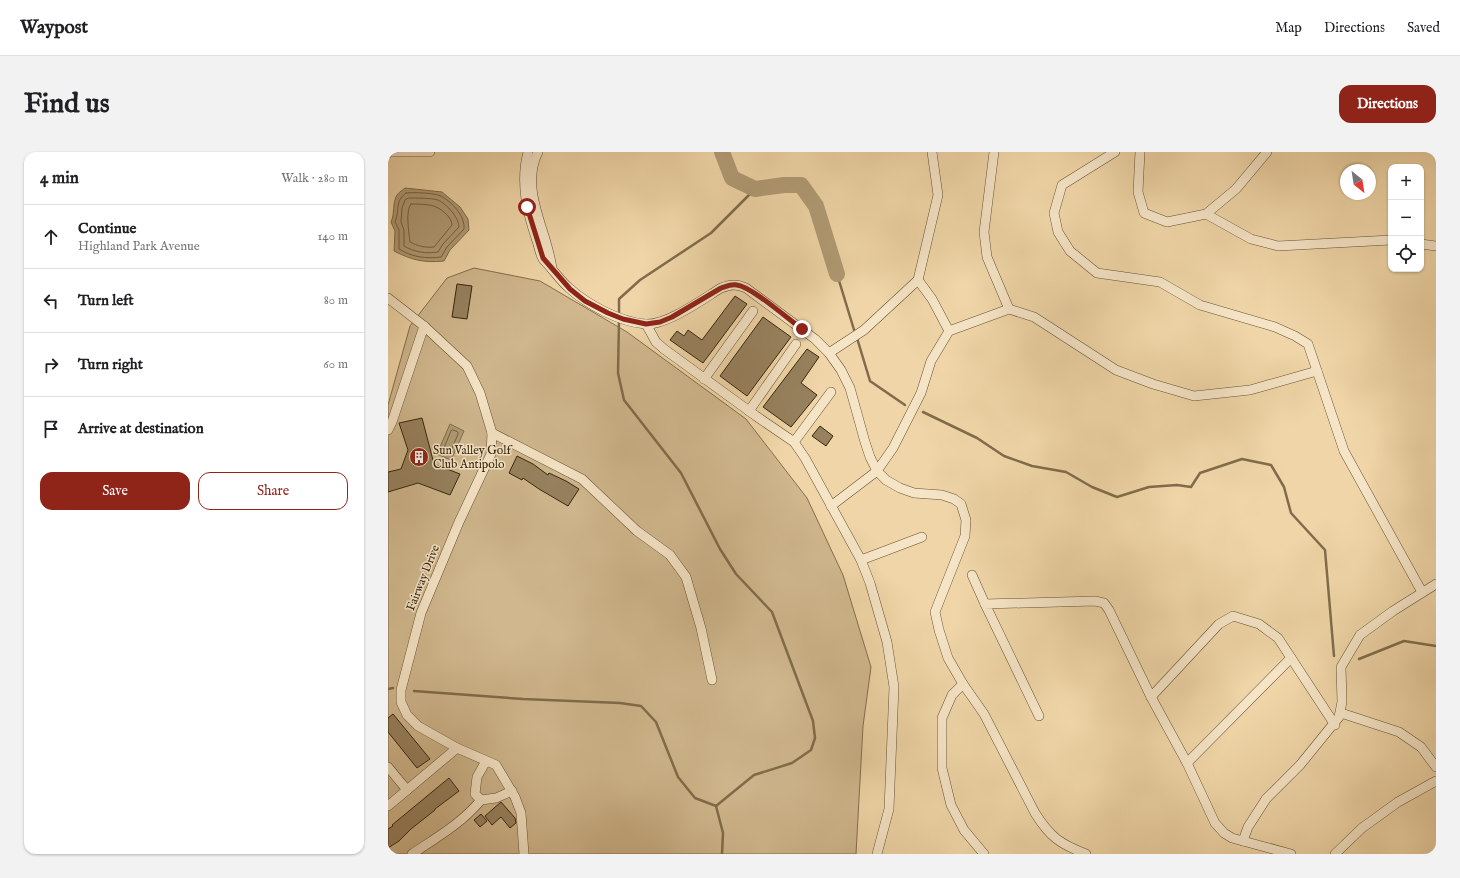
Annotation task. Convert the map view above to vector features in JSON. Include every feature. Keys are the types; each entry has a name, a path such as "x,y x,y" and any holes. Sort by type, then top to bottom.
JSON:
{"street":[{"path":"388,154 391,152 430,152"},
{"path":"522,152 533,153 524,167 524,186 527,207 543,258 570,289 585,301 608,313 623,319 646,324 660,322 672,317 721,288 730,285 738,285 746,288 815,339 829,353 841,370 850,388 865,442 877,471 886,480 900,488 914,493 942,495 954,499 961,504 966,520 965,536 935,612 938,630 948,658 963,684 984,714 1043,826 1054,838 1063,844 1086,854"},
{"path":"829,353 864,330 918,280 938,195 932,152"},
{"path":"994,152 984,232 987,257 1009,309"},
{"path":"1115,152 1062,185 1054,213 1058,232 1070,251 1097,273 1160,282 1200,305 1275,327 1308,344 1344,451 1422,592"},
{"path":"1140,152 1138,192 1144,213 1167,222 1206,214 1236,190 1267,152"},
{"path":"1206,214 1250,239 1278,246 1388,240"},
{"path":"1424,244 1436,246"},
{"path":"918,280 932,299 949,331"},
{"name":"Fairway Drive","path":"388,298 424,326 467,366 480,394 492,433 491,454 459,522 421,613 402,690 401,702 407,715 418,726 457,748 496,765 516,796 521,813 524,854"},
{"path":"831,506 877,471 893,448 918,400 931,361 949,331 1009,309 1034,317 1116,370 1153,384 1194,396 1250,390 1317,371"},
{"path":"704,379 753,311"},
{"path":"646,324 656,342 664,349 794,442 805,458 861,560 870,584 887,642 894,687 889,809 878,854"},
{"path":"388,430 424,326"},
{"path":"749,411 796,344"},
{"path":"794,442 831,392"},
{"path":"492,433 582,479 637,532 670,555 686,577 701,628 712,680"},
{"path":"861,560 922,537"},
{"path":"972,575 1039,716"},
{"path":"1243,841 1248,827 1266,799 1300,765 1335,724 1341,713 1341,667 1360,635 1436,584"},
{"path":"985,604 1095,601 1104,603 1109,610 1151,697 1187,763 1215,823 1224,833 1243,841 1291,854"},
{"path":"1151,697 1219,624 1233,616 1259,624 1278,638 1335,724"},
{"path":"1187,763 1291,658"},
{"path":"963,684 952,695 942,718 942,768 951,805 964,830 984,854"},
{"path":"1341,713 1400,732 1421,747 1436,767"},
{"path":"388,806 457,748"},
{"path":"481,800 475,794 477,777 486,761"},
{"path":"388,767 407,790"},
{"path":"1335,854 1362,828 1392,806 1436,781"},
{"path":"412,854 458,823 481,800 496,798 512,791"}],"shaded area":[{"path":"474,268 540,281 627,332 746,419 807,498 843,575 871,667 863,726 856,854 388,854 388,405 410,326 447,278"}],"water":[{"path":"405,188 442,192 460,207 468,219 469,230 450,250 444,261 430,262 418,260 406,257 394,251 395,231 391,222 395,198"},
{"path":"450,424 464,431 451,460 437,454"}],"building":[{"path":"457,284 472,286 467,319 452,317"},
{"path":"735,296 747,304 703,363 670,340 677,331 684,336 688,330 702,340"},
{"path":"763,317 791,337 747,396 720,376"},
{"path":"807,349 819,357 801,383 817,395 791,427 763,407"},
{"name":"Sun Valley Golf Club Antipolo","path":"422,418 434,464 460,474 450,495 418,483 388,492 388,472 401,469 408,450 399,423"},
{"path":"820,426 833,436 826,446 812,436"},
{"path":"517,456 533,464 548,475 549,473 579,489 568,506 523,478 522,480 509,473"},
{"path":"393,714 430,759 417,768 388,732 388,718"},
{"path":"449,778 459,791 411,829 399,841 388,848 388,829"},
{"path":"501,802 515,818 516,823 510,828 501,817 492,825 485,816"},
{"path":"481,814 487,821 480,827 474,820"}],"waterway":[{"path":"722,152 732,178 755,189 784,185 801,185 816,206 837,274"},
{"path":"619,315 619,299 640,280 711,233 755,189"},
{"path":"837,274 855,333"},
{"path":"619,320 618,373 624,400 681,473 720,549 736,574 772,612 813,721 815,738 811,750 792,763 754,775 716,806"},
{"path":"857,338 870,381 905,405"},
{"path":"923,412 977,438 1004,456 1032,466 1066,472 1092,487 1117,497 1149,487 1177,485 1191,487 1200,473 1242,459 1271,465 1284,487 1291,513 1325,550 1334,656"},
{"path":"1359,659 1404,641 1436,646"},
{"path":"388,689 393,688"},
{"path":"414,691 523,699 620,703 641,706 656,722 678,777 695,798 716,806"},
{"path":"716,806 723,833 722,854"}],"place":[{"name":"Sun Valley Golf Club Antipolo","path":"419,457"}],"route":[{"path":"527,207 543,258 559,279 585,301 608,313 623,319 646,324 660,322 672,317 721,288 730,285 738,285 746,288 802,329"}]}
